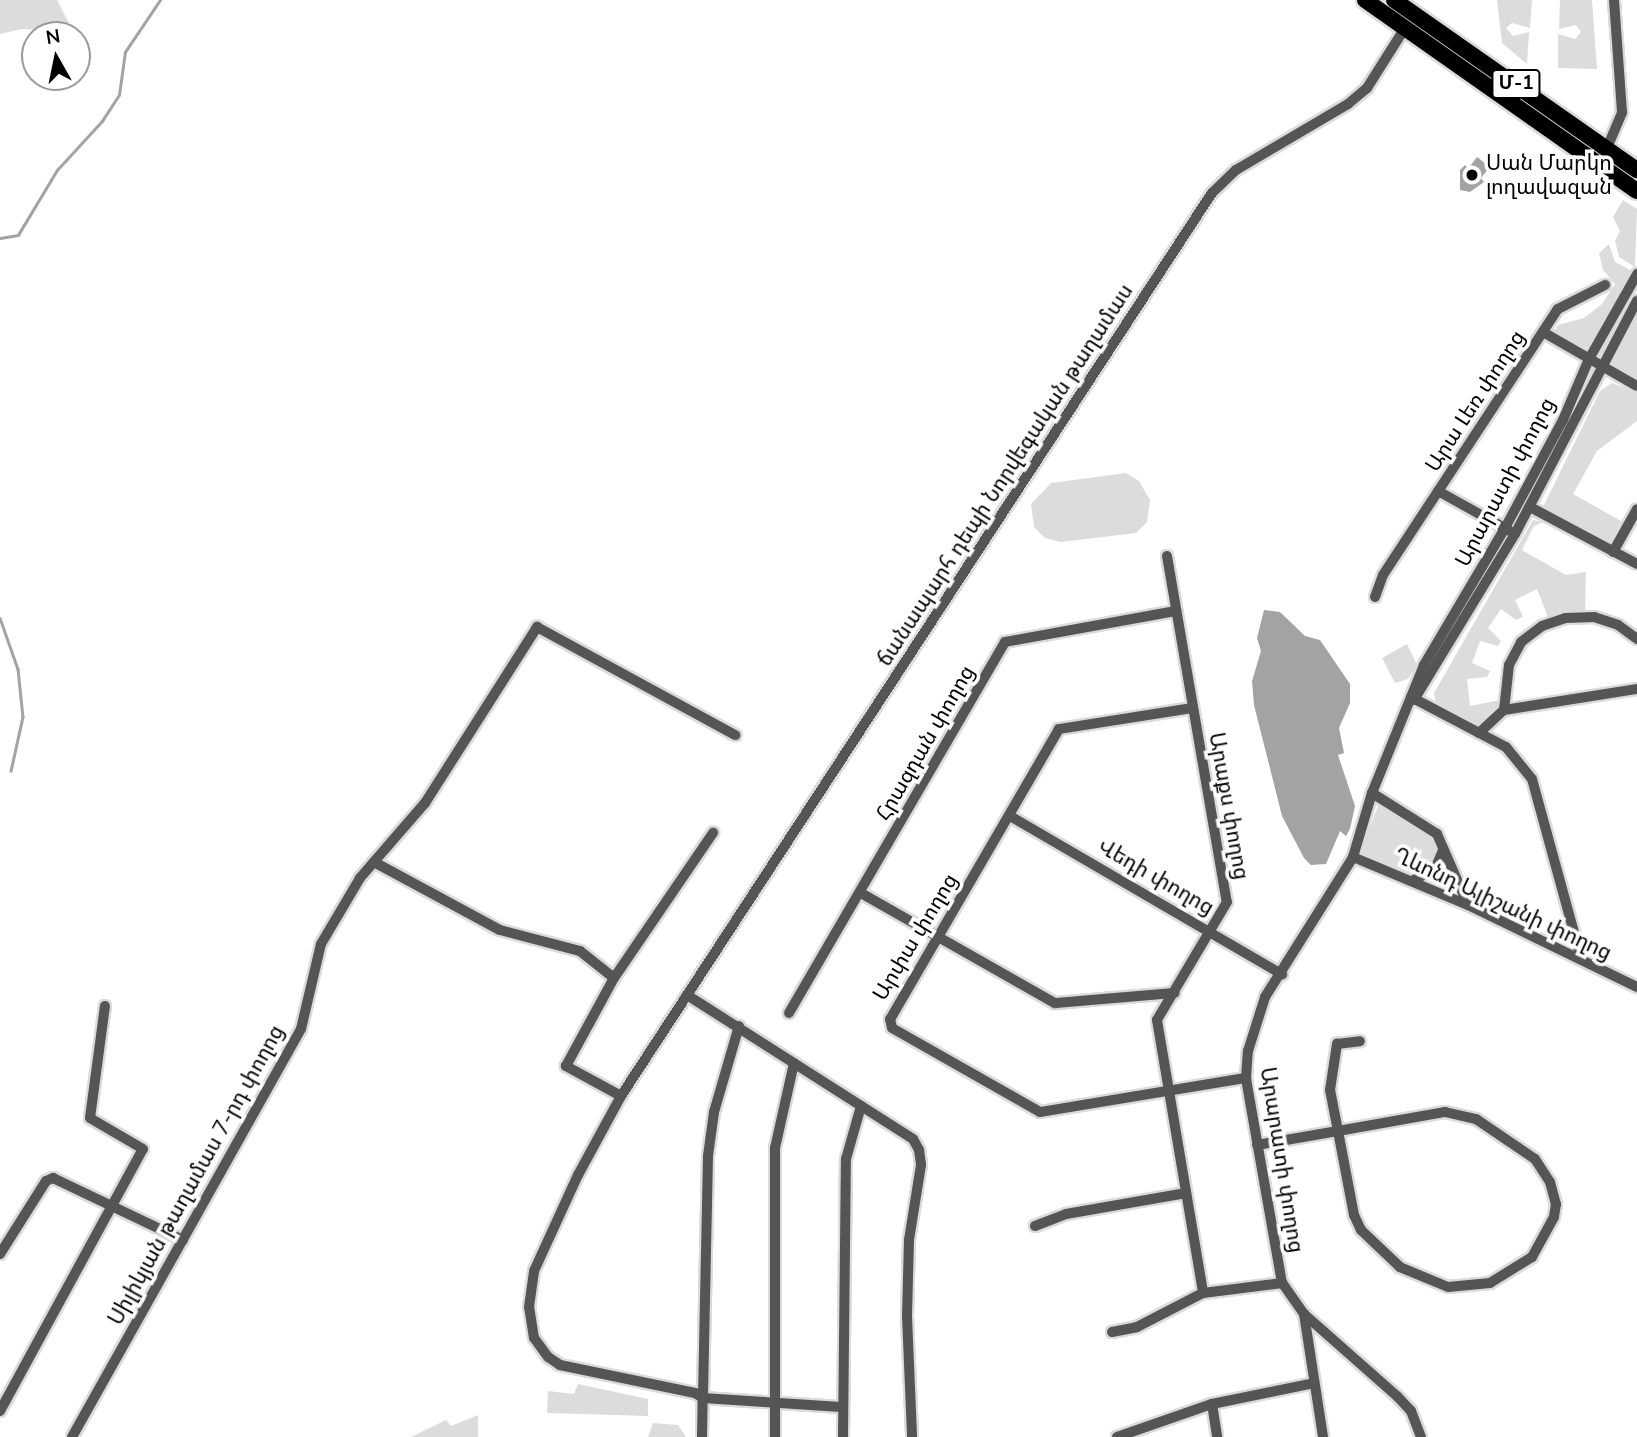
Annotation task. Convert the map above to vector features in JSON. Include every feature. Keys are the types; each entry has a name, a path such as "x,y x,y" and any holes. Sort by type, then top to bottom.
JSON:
{"highway":[{"name":"Մ-1","path":"1365,0 1576,137 1607,148 1637,170"},
{"name":"Մ-1","path":"1394,0 1576,137 1637,191"}],"street":[{"path":"1607,148 1622,112 1614,0"},
{"name":"ճանապարհ դեպի Նորվեգական թաղամաս","path":"841,1408 703,1398 680,1389 560,1364 548,1357 534,1338 529,1307 534,1271 621,1096 1212,193 1236,170 1326,121 1357,96 1405,28"},
{"name":"Արարատի փողոց","path":"1510,531 1589,359 1637,274"},
{"name":"Արա Լեռ փողոց","path":"1375,597 1383,575 1558,309 1605,285"},
{"name":"Արարատի փողոց","path":"1304,1314 1282,1283 1257,1145 1246,1078 1254,1023 1353,857 1372,793 1424,665 1510,531 1530,507 1574,426 1600,365 1637,301"},
{"name":"Արա Լեռ փողոց","path":"1543,332 1637,386"},
{"name":"Արա Լեռ փողոց","path":"1438,491 1510,531"},
{"path":"1530,507 1637,564"},
{"path":"1613,552 1637,509"},
{"name":"Արաքս փողոց","path":"1167,556 1227,902 1157,1020 1203,1293"},
{"name":"Հրազդան փողոց","path":"789,1013 1005,642 1176,611"},
{"path":"1504,710 1509,665 1521,642 1542,626 1565,618 1594,617 1618,625 1637,639"},
{"name":"Սիլիկյան թաղամաս 7-րդ փողոց","path":"72,1437 301,1029 321,944 374,862 425,803 537,626 734,734"},
{"path":"1479,733 1504,710 1637,689"},
{"path":"1411,701 1506,747 1532,779 1581,958"},
{"name":"Արփա փողոց","path":"1192,708 1059,729 890,1018 892,1028 1040,1112 1246,1078"},
{"path":"1372,793 1426,823 1442,841 1443,850 1468,905"},
{"name":"Վեդի փողոց","path":"1010,816 1282,974"},
{"path":"621,1096 566,1066 614,978 712,833"},
{"path":"1412,881 1435,869 1443,850"},
{"name":"Ղևոնդ Ալիշանի փողոց","path":"1353,857 1468,905 1637,987"},
{"path":"374,862 500,930 580,951 614,978"},
{"path":"860,893 1055,1003 1175,993"},
{"path":"687,995 913,1139 919,1150 921,1166 909,1240 907,1316 912,1437"},
{"path":"0,1411 143,1149 90,1118 105,1006"},
{"path":"702,1437 708,1156 714,1112 738,1027"},
{"path":"1257,1145 1338,1131 1445,1112 1491,1126 1535,1159 1550,1182 1556,1204 1542,1244 1519,1268 1480,1286 1448,1287 1411,1273 1361,1230 1338,1131 1330,1090 1337,1044 1360,1041"},
{"path":"775,1437 775,1148 794,1063"},
{"path":"843,1437 841,1408 846,1160 861,1106"},
{"path":"0,1254 46,1181 53,1178 183,1240"},
{"path":"1035,1226 1066,1214 1186,1193"},
{"path":"1112,1332 1137,1327 1203,1293 1282,1283"},
{"path":"1304,1314 1323,1437"},
{"path":"1304,1314 1398,1397 1411,1411 1421,1437"},
{"path":"1118,1437 1212,1404 1314,1383"},
{"path":"1212,1404 1217,1437"}],"shaded area":[{"path":"0,0 57,0 68,21 21,21 21,29 0,34"},
{"path":"1497,0 1532,0 1530,28 1512,23 1506,28 1513,36 1529,32 1527,64 1502,43"},
{"path":"1560,0 1592,0 1597,69 1558,68 1558,34 1575,39 1581,32 1576,25 1559,29"},
{"name":"Սան Մարկո լողավազան","path":"1477,157 1490,167 1481,178 1484,182 1470,192 1460,190 1460,170 1465,165 1468,169"},
{"path":"1623,200 1637,209 1635,267 1619,257 1615,241 1620,231 1613,217"},
{"path":"1609,244 1615,262 1634,272 1590,345 1581,350 1553,333 1558,325 1584,318 1602,304 1615,284 1603,270 1599,253"},
{"path":"1637,311 1637,380 1608,365"},
{"path":"1612,383 1637,393 1637,421 1597,451 1573,494 1621,521 1608,546 1543,507 1600,391"},
{"path":"1126,473 1139,481 1150,500 1147,522 1136,533 1061,542 1045,538 1034,527 1031,504 1051,483"},
{"path":"1533,520 1543,522 1534,526 1522,550 1566,575 1586,572 1585,612 1549,620 1537,589 1515,600 1523,617 1516,620 1501,609 1488,628 1501,641 1498,646 1480,641 1472,663 1490,671 1487,677 1467,679 1470,706 1500,700 1501,710 1479,729 1436,705 1434,693"},
{"path":"1264,610 1280,612 1305,636 1320,640 1350,684 1350,703 1339,728 1344,753 1338,755 1355,806 1350,829 1346,836 1340,831 1326,864 1311,865 1304,858 1282,816 1254,705 1252,681 1261,651 1257,638"},
{"path":"1407,644 1417,665 1408,679 1395,683 1382,658"},
{"path":"1379,804 1426,829 1433,839 1437,853 1424,872 1410,876 1364,857 1360,851"},
{"path":"1442,866 1455,888 1449,893 1429,881"},
{"path":"578,1384 648,1399 648,1416 547,1413 548,1391 574,1394"},
{"path":"478,1415 478,1437 411,1437 446,1420 451,1426"},
{"path":"653,1423 678,1425 686,1437 648,1437"}],"waterway":[{"path":"0,238 18,235 57,170 102,121 119,95 125,52 160,0"},
{"path":"0,618 18,669 23,717 11,771"}],"place":[{"name":"Սան Մարկո լողավազան","path":"1472,175"}]}
